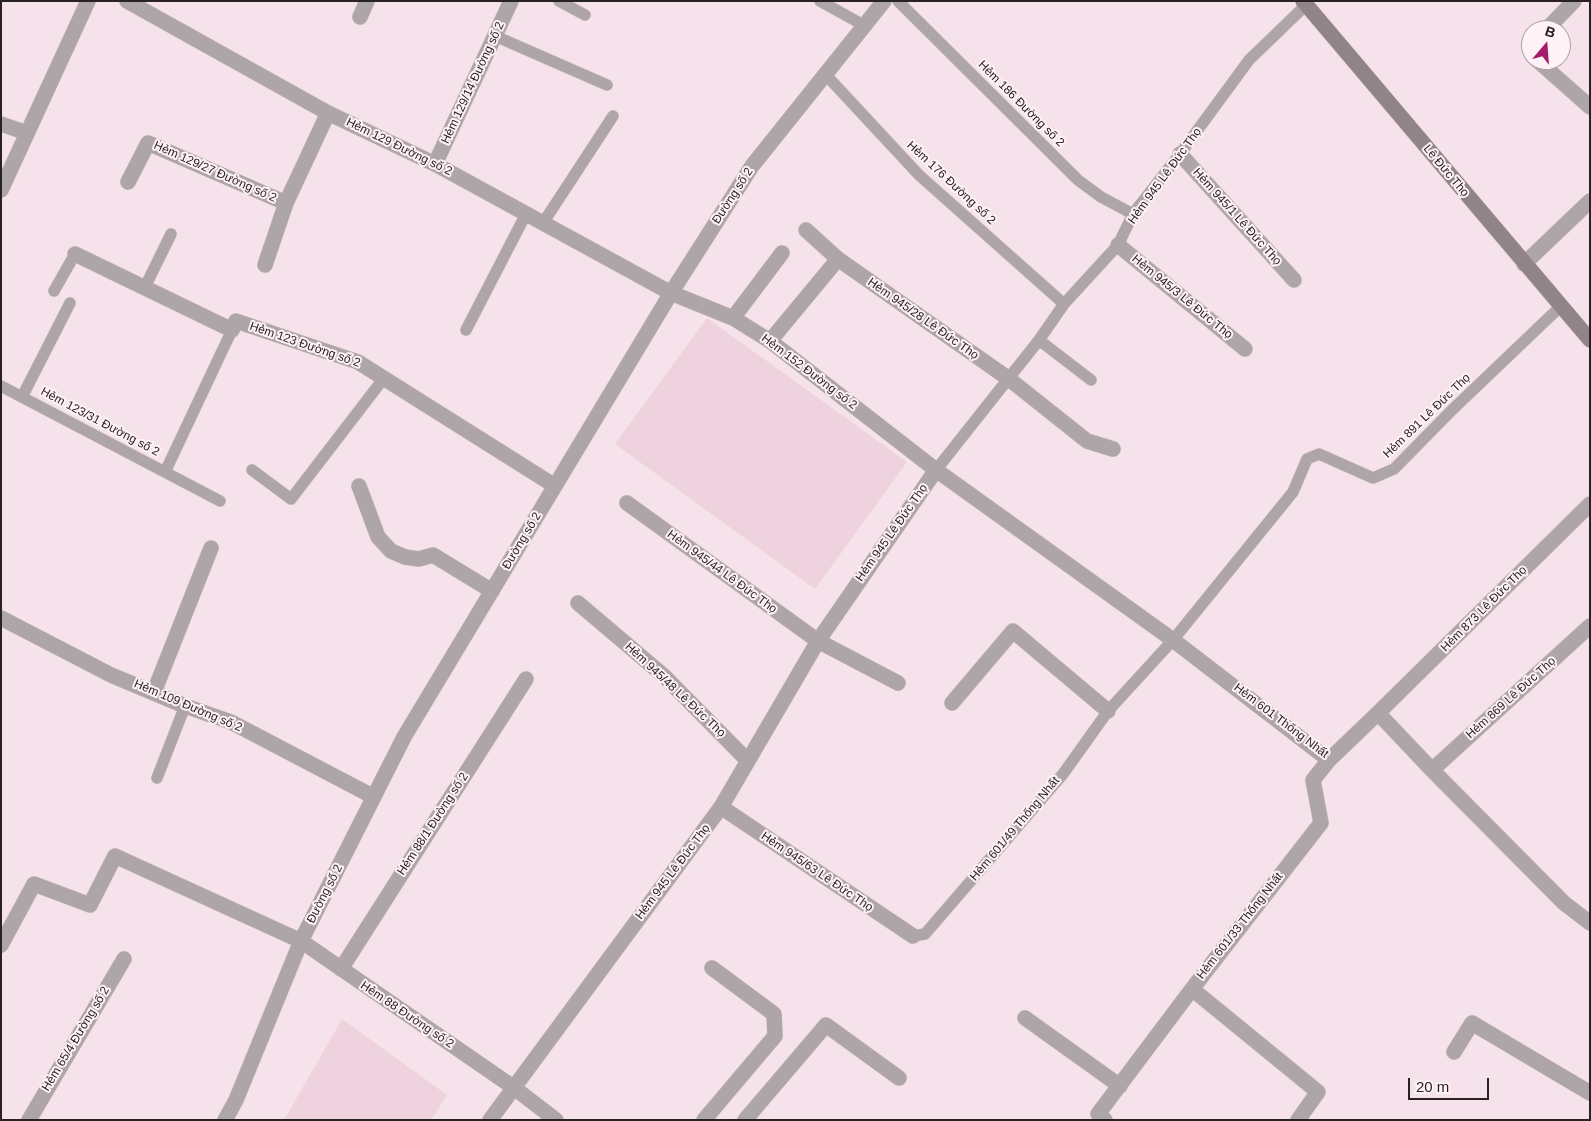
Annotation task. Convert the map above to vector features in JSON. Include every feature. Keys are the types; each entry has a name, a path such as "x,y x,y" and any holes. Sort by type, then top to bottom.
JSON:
{"main road":[{"name":"Lê Đức Thọ","path":"1307,3 1524,264 1590,340"}],"street":[{"path":"1,190 88,1"},
{"name":"Hẻm 129 Đường số 2","path":"127,1 328,113 436,164 670,293"},
{"path":"360,17 367,1"},
{"name":"Hẻm 129/14 Đường số 2","path":"436,164 511,1"},
{"name":"Đường số 2","path":"226,1120 301,941 404,737 670,293 752,166 884,1"},
{"path":"1556,20 1574,1"},
{"path":"1548,70 1590,107"},
{"name":"Hẻm 129/27 Đường số 2","path":"128,182 148,143 286,203 328,113"},
{"path":"1,124 27,133"},
{"name":"Hẻm 945/1 Lê Đức Thọ","path":"1180,154 1294,280"},
{"path":"1524,264 1590,202"},
{"path":"265,265 286,203"},
{"name":"Hẻm 945/28 Lê Đức Thọ","path":"806,230 838,259 1008,379 1087,441 1113,449"},
{"name":"Hẻm 945/3 Lê Đức Thọ","path":"1118,245 1245,349"},
{"name":"Hẻm 123 Đường số 2","path":"75,254 232,330 236,321 358,362 555,486"},
{"path":"733,318 782,254"},
{"path":"770,341 838,259"},
{"name":"Hẻm 152 Đường số 2","path":"670,293 733,318 770,341 936,470"},
{"name":"Hẻm 601 Thống Nhất","path":"936,470 1173,640 1329,760 1378,713"},
{"name":"Hẻm 945 Lê Đức Thọ","path":"490,1120 721,807 818,641 936,470"},
{"path":"359,486 378,537 391,551 405,557 419,559 433,554 492,591"},
{"name":"Hẻm 945/44 Lê Đức Thọ","path":"627,503 818,641 898,683"},
{"name":"Hẻm 873 Lê Đức Thọ","path":"1378,713 1590,504"},
{"path":"154,692 211,548"},
{"name":"Hẻm 945/48 Lê Đức Thọ","path":"578,603 664,676 747,760"},
{"name":"Hẻm 109 Đường số 2","path":"1,618 111,675 186,706 231,722 374,797"},
{"name":"Hẻm 869 Lê Đức Thọ","path":"1432,770 1590,626"},
{"path":"952,703 1013,631 1108,711"},
{"name":"Hẻm 88/1 Đường số 2","path":"341,969 526,679"},
{"path":"1378,713 1564,903 1590,922"},
{"name":"Hẻm 601/33 Thống Nhất","path":"1104,1120 1098,1114 1321,823 1313,780 1329,760"},
{"name":"Hẻm 945/63 Lê Đức Thọ","path":"721,807 913,936"},
{"name":"Hẻm 88 Đường số 2","path":"1,945 34,884 90,905 115,856 301,941 513,1087 556,1120"},
{"name":"Hẻm 65/4 Đường số 2","path":"29,1120 124,959"},
{"path":"704,1120 775,1036 774,1014 712,968"},
{"path":"1192,989 1318,1092 1298,1120"},
{"path":"1024,1018 1120,1086"},
{"path":"1454,1052 1472,1023 1590,1093"},
{"path":"745,1120 826,1026 899,1078"}],"lane":[{"path":"559,1 585,14"},
{"path":"820,1 865,26"},
{"name":"Hẻm 186 Đường số 2","path":"898,1 1078,180 1101,198 1133,214"},
{"name":"Hẻm 945 Lê Đức Thọ","path":"936,470 1039,340 1064,304 1118,245 1133,214 1249,60 1307,3"},
{"path":"495,36 607,85"},
{"name":"Hẻm 176 Đường số 2","path":"826,75 919,175 1064,304"},
{"path":"543,222 613,116"},
{"path":"466,330 526,214"},
{"path":"145,287 171,234"},
{"path":"54,291 75,254"},
{"name":"Hẻm 123/31 Đường số 2","path":"22,397 70,302"},
{"name":"Hẻm 891 Lê Đức Thọ","path":"1173,640 1293,492 1307,459 1319,454 1373,478 1394,469 1452,410 1561,306"},
{"name":"Hẻm 123/31 Đường số 2","path":"165,472 232,330"},
{"path":"1039,340 1091,380"},
{"path":"252,470 291,499 384,378"},
{"name":"Hẻm 123/31 Đường số 2","path":"1,386 220,501"},
{"name":"Hẻm 601/49 Thống Nhất","path":"913,936 926,934 1063,774 1108,711 1173,640"},
{"path":"157,778 186,706"}],"shaded area":[{"path":"707,318 907,462 815,589 615,444"},
{"path":"342,1019 447,1095 431,1120 284,1120"}]}
